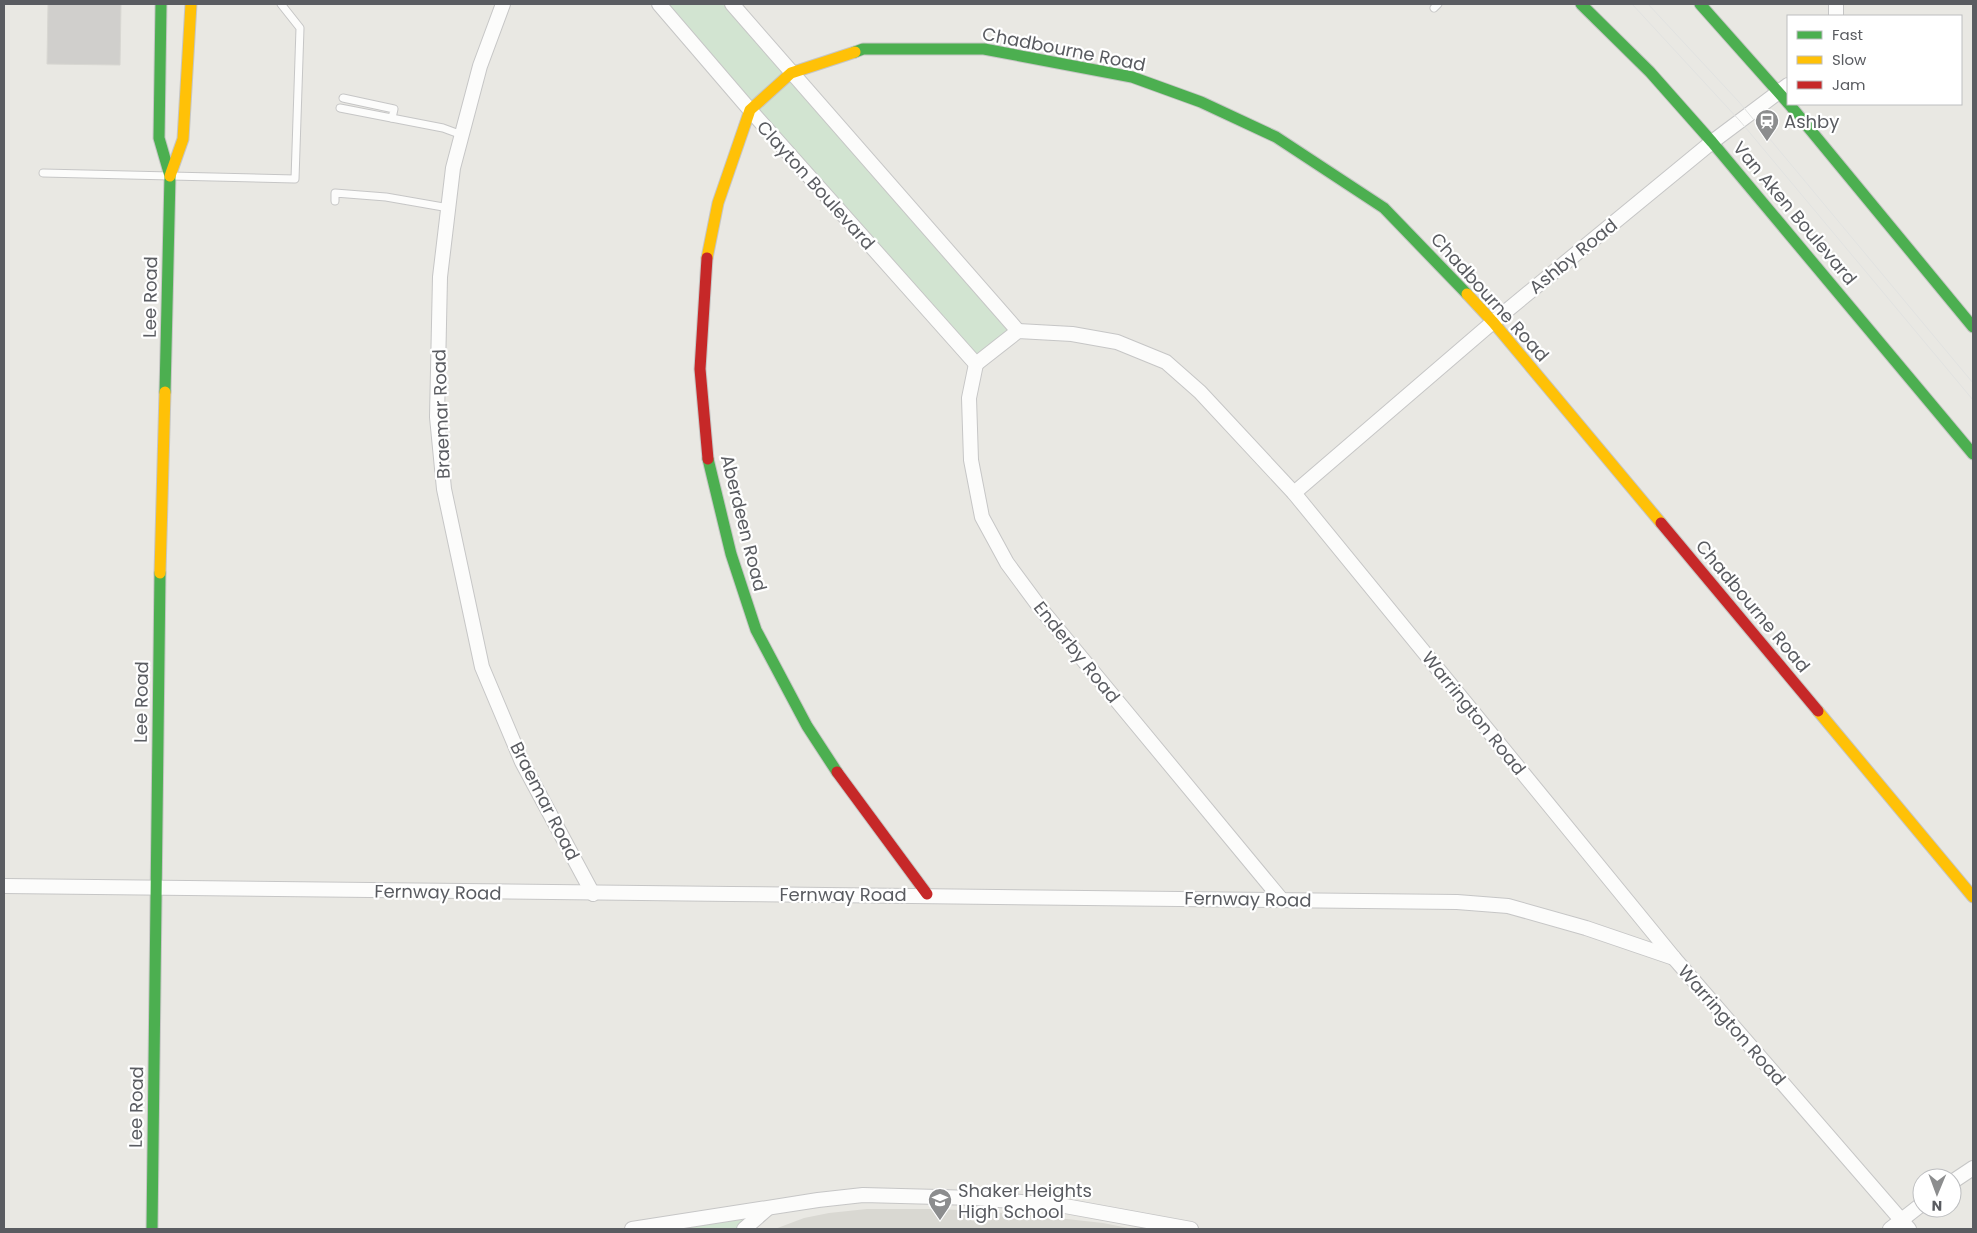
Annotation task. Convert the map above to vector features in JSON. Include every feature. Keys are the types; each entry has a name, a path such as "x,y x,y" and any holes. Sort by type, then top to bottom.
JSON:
{"street":[{"name":"Lee Road","path":"161,4 159,138 170,176"},
{"name":"Lee Road","path":"152,1229 159,610 170,176 183,138 191,4"},
{"name":"Braemar Road","path":"502,4 480,66 453,168 448,208 440,277 437,417 444,489 461,576 482,667 522,762 593,894"},
{"name":"Clayton Boulevard","path":"659,4 750,110 976,364"},
{"path":"732,4 1018,331 976,364"},
{"name":"Van Aken Boulevard","path":"1580,4 1650,72 1712,142 1973,454"},
{"path":"1700,4 1783,88 1787,101"},
{"name":"Chadbourne Road","path":"791,73 863,49 984,49 1132,77 1201,102 1276,137 1384,208 1493,322 1973,897"},
{"name":"Aberdeen Road","path":"791,73 750,110 718,203 706,263 700,369 710,467 731,554 756,630 807,726 855,798 927,894"},
{"name":"Ashby Road","path":"1294,493 1493,322 1712,142 1783,88"},
{"path":"1789,105 1973,327"},
{"name":"Warrington Road","path":"1018,331 1072,334 1117,342 1166,362 1200,392 1294,493 1674,958 1900,1226"},
{"name":"Enderby Road","path":"976,364 970,398 971,460 982,517 1007,563 1040,609 1281,899"},
{"name":"Fernway Road","path":"4,886 593,894 927,894 1457,902 1508,906 1586,928 1674,958"},
{"path":"1962,1175 1973,1168"},
{"path":"632,1229 863,1195 976,1198 1065,1206 1191,1229"},
{"path":"744,1229 767,1209"},
{"path":"1900,1226 1912,1214"}],"lane":[{"path":"42,173 295,179 300,28 281,4"},
{"path":"343,98 394,109 392,118"},
{"path":"340,108 443,128 462,135"},
{"path":"335,201 335,192 386,197 448,208"}],"shaded area":[{"name":"Shaker Heights High School","path":"867,1209 942,1209 1021,1214 1103,1223 1133,1229 775,1229 804,1218"}],"green space":[{"path":"659,4 732,4 1018,331 976,364"},
{"path":"767,1209 744,1229 632,1229"}],"building":[{"path":"48,4 121,4 120,65 47,64"}],"tram line":[{"path":"1632,4 1740,121 1973,400"},
{"path":"1648,4 1739,102 1973,383"}],"traffic: fast":[{"path":"161,4 159,138 170,176 165,392"},
{"path":"1581,4 1650,72 1712,142 1973,454"},
{"path":"1700,4 1787,102"},
{"path":"855,52 863,49 984,49 1132,77 1201,102 1276,137 1384,208 1467,294"},
{"path":"1790,105 1973,327"},
{"path":"708,459 731,554 756,630 807,726 837,772"},
{"path":"152,1229 160,573"}],"traffic: slow":[{"path":"170,176 183,139 191,4"},
{"path":"707,258 718,203 750,110 791,73 855,52"},
{"path":"1467,294 1493,322 1661,523"},
{"path":"160,573 165,392"},
{"path":"1818,711 1973,897"}],"traffic: jam":[{"path":"707,258 700,369 708,459"},
{"path":"1661,523 1818,711"},
{"path":"837,772 927,894"}],"place":[{"name":"Ashby","path":"1767,142"},
{"name":"Shaker Heights High School","path":"940,1221"}]}
